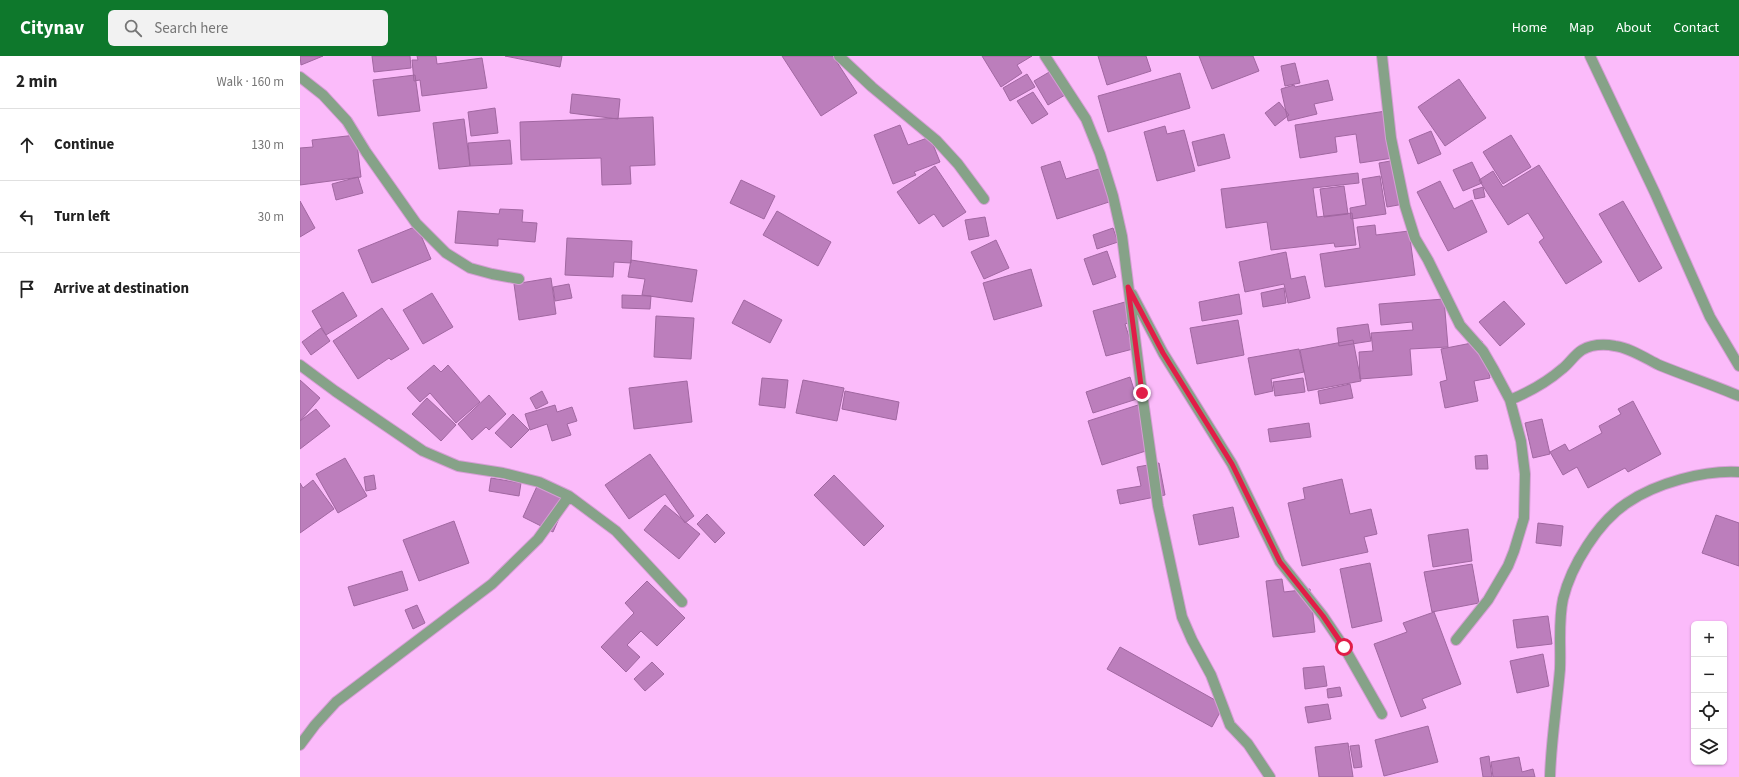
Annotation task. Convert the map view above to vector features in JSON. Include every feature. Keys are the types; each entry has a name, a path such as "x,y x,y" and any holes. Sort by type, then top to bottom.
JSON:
{"street":[{"path":"839,56 872,87 936,140 958,164 984,199"},
{"path":"1044,56 1086,119 1100,154 1113,196 1122,236 1158,506 1182,617 1192,640 1211,674 1230,725 1248,744 1270,777"},
{"path":"1382,56 1391,138 1405,206 1415,238 1428,260 1460,325 1483,351 1510,400 1521,441 1525,474 1524,518 1508,566 1488,600 1456,640"},
{"path":"1590,56 1655,193 1701,299 1739,366"},
{"path":"300,77 323,95 347,121 366,152 416,223 446,253 470,268 492,274 519,278"},
{"path":"1128,287 1163,353 1232,464 1280,562 1323,616 1344,647 1382,714"},
{"path":"1510,400 1528,393 1548,380 1564,368 1581,351 1588,347 1603,345 1625,349 1739,396"},
{"path":"300,365 335,391 423,451 458,466 503,473 539,482 569,496 616,531 682,602"},
{"path":"1550,777 1551,750 1560,668 1561,618 1563,600 1567,587 1580,559 1592,538 1620,508 1639,496 1693,476 1714,472 1739,472"},
{"path":"300,746 315,724 336,702 492,584 518,560 538,539 569,496"}],"building":[{"path":"300,56 323,56 301,65"},
{"path":"372,56 410,56 411,68 374,72"},
{"path":"417,56 436,56 437,64 482,58 487,88 422,96 420,80 414,81 412,60 418,60"},
{"path":"505,56 562,56 560,67"},
{"path":"782,56 833,56 857,93 821,116"},
{"path":"982,56 1032,56 1017,65 1022,73 1001,87"},
{"path":"1098,56 1146,56 1151,71 1107,85"},
{"path":"1199,56 1253,56 1259,71 1212,89"},
{"path":"1295,63 1300,83 1285,86 1281,66"},
{"path":"1051,71 1065,95 1048,105 1034,81"},
{"path":"1180,73 1190,108 1108,132 1098,96"},
{"path":"1027,74 1035,87 1010,101 1003,88"},
{"path":"415,75 420,111 378,116 373,80"},
{"path":"1459,79 1486,118 1445,146 1418,107"},
{"path":"1328,80 1333,100 1314,104 1317,114 1288,121 1281,89 1294,85 1295,87"},
{"path":"1033,92 1048,114 1032,124 1017,101"},
{"path":"572,94 620,99 618,119 570,113"},
{"path":"1279,102 1289,115 1275,126 1265,113"},
{"path":"495,108 498,133 471,136 468,112"},
{"path":"1386,111 1393,158 1360,163 1356,134 1335,137 1337,152 1300,158 1295,125"},
{"path":"653,117 655,165 630,166 631,184 602,185 601,158 521,160 520,122"},
{"path":"464,119 470,166 439,169 433,123"},
{"path":"900,125 908,145 930,137 940,162 914,172 916,175 893,184 874,135"},
{"path":"1165,126 1167,134 1184,130 1195,171 1157,181 1144,132"},
{"path":"1431,131 1441,154 1418,164 1409,140"},
{"path":"1224,134 1230,158 1198,166 1192,142"},
{"path":"356,135 361,177 300,185 300,148 313,147 312,140"},
{"path":"1511,135 1531,167 1503,184 1483,152"},
{"path":"510,140 512,164 470,166 468,143"},
{"path":"1396,160 1404,204 1387,207 1379,163"},
{"path":"1060,161 1066,179 1102,168 1112,201 1057,219 1041,167"},
{"path":"1472,162 1482,183 1463,191 1453,170"},
{"path":"1539,165 1602,262 1566,284 1539,242 1544,238 1528,213 1508,225 1479,180 1493,171 1503,187"},
{"path":"935,166 966,212 943,227 934,214 919,224 897,192"},
{"path":"1358,173 1359,183 1313,188 1317,217 1352,213 1356,245 1335,247 1334,243 1271,250 1267,222 1226,228 1221,189"},
{"path":"1380,176 1386,214 1351,219 1350,208 1366,205 1362,179"},
{"path":"358,177 363,193 336,200 332,184"},
{"path":"741,180 775,196 764,219 730,203"},
{"path":"1440,181 1454,209 1472,200 1487,232 1448,251 1417,192"},
{"path":"1344,186 1348,214 1324,217 1320,189"},
{"path":"1483,187 1485,197 1475,199 1473,190"},
{"path":"300,201 315,228 300,237"},
{"path":"1623,201 1662,268 1639,282 1599,214"},
{"path":"500,209 523,210 522,222 537,223 535,242 498,239 498,246 455,243 458,211 499,214"},
{"path":"777,211 831,242 818,266 763,235"},
{"path":"985,217 989,236 969,240 965,220"},
{"path":"1375,225 1376,235 1409,231 1415,275 1325,287 1320,254 1360,248 1357,227"},
{"path":"417,226 431,259 372,283 358,250"},
{"path":"1113,228 1118,242 1097,249 1093,235"},
{"path":"567,238 632,241 631,263 614,262 613,277 565,275"},
{"path":"996,240 1009,268 984,279 971,252"},
{"path":"1107,251 1116,277 1093,285 1084,259"},
{"path":"1286,252 1291,279 1305,276 1310,298 1288,303 1284,284 1245,292 1239,262"},
{"path":"631,260 697,270 692,302 642,295 645,279 628,277"},
{"path":"1031,269 1042,306 994,320 983,283"},
{"path":"551,278 556,314 519,320 514,284"},
{"path":"569,284 572,298 555,301 553,287"},
{"path":"1284,288 1286,303 1263,307 1261,293"},
{"path":"343,292 357,316 326,335 312,311"},
{"path":"432,293 453,327 423,344 403,310"},
{"path":"1239,294 1242,314 1202,321 1199,302"},
{"path":"622,295 651,296 650,309 622,308"},
{"path":"1444,299 1448,347 1410,349 1412,375 1360,379 1359,352 1373,351 1371,333 1413,330 1412,322 1381,325 1379,304"},
{"path":"744,300 782,320 770,343 732,323"},
{"path":"1132,300 1138,320 1125,324 1133,349 1106,356 1093,311"},
{"path":"1504,301 1525,324 1500,346 1479,322"},
{"path":"382,308 409,349 391,360 389,358 358,379 333,341"},
{"path":"656,316 694,318 691,359 654,357"},
{"path":"1238,320 1244,355 1197,364 1190,328"},
{"path":"1368,324 1371,341 1339,346 1337,328"},
{"path":"321,328 330,341 311,355 302,342"},
{"path":"1353,340 1361,381 1308,391 1300,350"},
{"path":"1482,341 1490,378 1474,381 1478,401 1445,408 1440,382 1447,380 1441,349"},
{"path":"1299,349 1304,372 1271,379 1273,391 1255,395 1248,358"},
{"path":"434,365 441,372 448,365 480,402 456,423 430,393 420,402 407,388"},
{"path":"1130,377 1137,399 1093,413 1086,392"},
{"path":"762,378 788,380 785,408 759,405"},
{"path":"1303,378 1305,392 1275,396 1273,382"},
{"path":"300,380 320,398 300,421"},
{"path":"803,380 844,388 837,421 796,413"},
{"path":"687,381 692,422 634,429 629,388"},
{"path":"1350,384 1353,398 1320,404 1318,391"},
{"path":"542,391 548,403 536,409 530,398"},
{"path":"845,391 899,402 896,420 842,409"},
{"path":"489,395 506,414 489,430 486,427 472,440 458,424"},
{"path":"427,398 456,425 441,441 412,414"},
{"path":"1633,401 1661,454 1628,472 1625,468 1588,488 1577,467 1563,475 1550,452 1565,444 1569,451 1602,433 1599,426 1621,414 1618,409"},
{"path":"555,405 557,412 572,407 577,421 567,424 571,435 552,441 547,424 530,430 525,414"},
{"path":"1138,405 1152,449 1102,465 1088,421"},
{"path":"316,409 330,426 300,449 300,421"},
{"path":"513,414 529,430 511,448 495,433"},
{"path":"1542,419 1550,454 1533,458 1525,423"},
{"path":"1309,423 1311,437 1270,442 1268,429"},
{"path":"650,454 694,516 685,523 665,494 629,519 605,485"},
{"path":"1487,455 1488,469 1476,469 1475,456"},
{"path":"345,458 367,496 338,513 316,474"},
{"path":"1159,463 1165,495 1120,504 1117,490 1141,486 1137,467"},
{"path":"374,475 376,489 366,491 364,477"},
{"path":"834,475 884,526 864,546 814,495"},
{"path":"491,478 521,483 519,496 489,491"},
{"path":"1342,479 1350,514 1371,509 1377,534 1364,537 1368,552 1302,566 1288,503 1305,499 1303,488"},
{"path":"313,480 334,509 300,533 300,483 303,488"},
{"path":"538,484 568,498 553,532 523,517"},
{"path":"665,505 700,534 679,559 644,530"},
{"path":"1233,507 1239,537 1199,545 1193,515"},
{"path":"707,514 725,533 715,543 697,524"},
{"path":"1716,515 1739,523 1739,566 1702,553"},
{"path":"454,521 469,563 419,581 403,540"},
{"path":"1538,523 1563,526 1561,546 1536,543"},
{"path":"1468,529 1472,561 1433,567 1428,535"},
{"path":"1370,563 1382,621 1352,628 1340,569"},
{"path":"1472,564 1479,603 1432,612 1424,572"},
{"path":"402,571 408,590 354,606 348,587"},
{"path":"1282,579 1284,592 1310,589 1315,632 1273,637 1266,581"},
{"path":"647,581 685,618 657,646 641,631 627,645 640,657 626,672 601,647 634,613 625,603"},
{"path":"417,605 425,623 413,629 405,610"},
{"path":"1434,612 1461,684 1422,699 1426,708 1401,717 1374,644 1407,632 1403,623"},
{"path":"1548,616 1552,644 1517,648 1513,620"},
{"path":"1120,647 1224,705 1212,727 1107,669"},
{"path":"1543,654 1549,686 1517,693 1510,661"},
{"path":"652,662 664,674 645,691 634,679"},
{"path":"1324,666 1327,686 1305,689 1303,668"},
{"path":"1340,687 1342,696 1328,698 1327,689"},
{"path":"1328,704 1331,719 1308,723 1305,707"},
{"path":"1428,726 1438,762 1384,776 1375,740"},
{"path":"1348,743 1353,777 1319,777 1315,747"},
{"path":"1359,745 1362,767 1354,768 1350,746"},
{"path":"1489,756 1492,777 1483,777 1480,758"},
{"path":"1519,757 1522,772 1533,769 1535,777 1493,777 1491,762"}],"route":[{"path":"1142,393 1128,287 1163,353 1232,464 1280,562 1295,583 1323,616 1344,647"}]}
